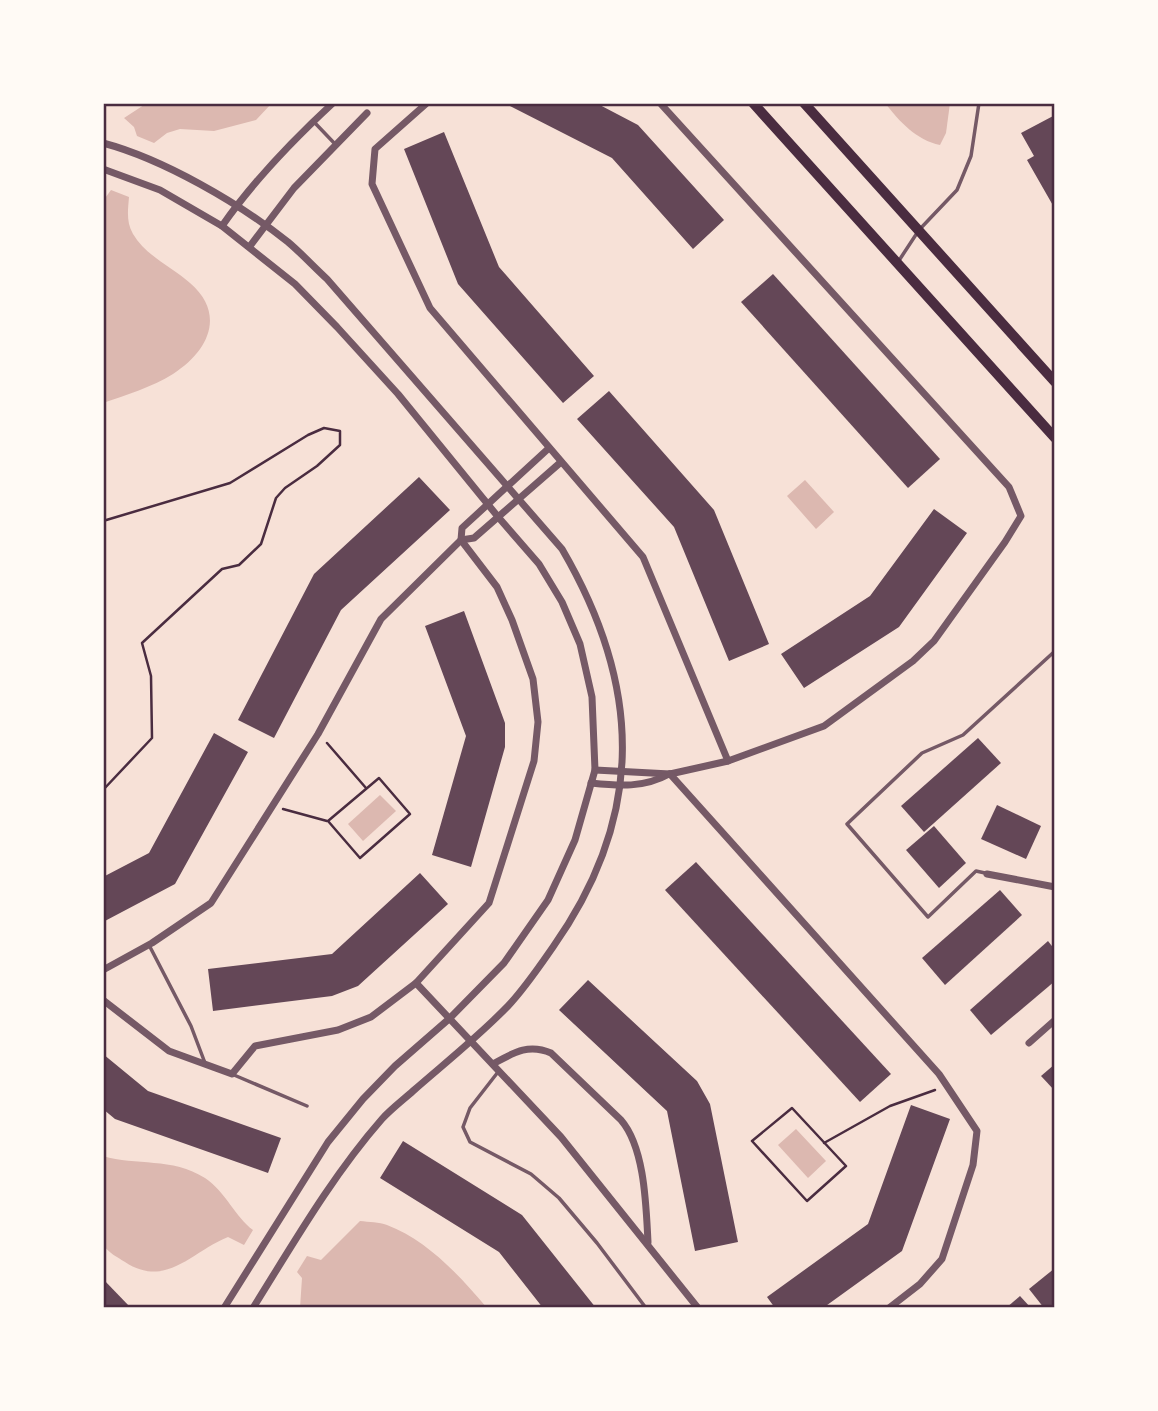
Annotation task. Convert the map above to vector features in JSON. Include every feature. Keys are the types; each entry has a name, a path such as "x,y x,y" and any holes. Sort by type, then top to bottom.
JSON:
{"main road":[{"path":"753,103 1055,438"},
{"path":"804,103 1055,382"}],"street":[{"path":"222,226 286,147 333,103"},
{"path":"427,103 375,149 372,184 430,308 643,557 728,761"},
{"path":"595,770 670,774 728,761 824,726 913,661 934,642 1021,516 1009,487 660,103"},
{"path":"250,246 294,188 368,113"},
{"path":"103,143 170,169 236,206 289,243 327,279 562,549 589,599 602,634 617,691 623,772 615,820 594,880 565,930 508,1006 383,1117 349,1160 253,1308"},
{"path":"103,169 160,190 222,226 295,284 354,346 398,394 539,564 562,602 580,644 592,697 595,770 575,840 548,900 504,963 450,1018 395,1066 363,1099 328,1142 224,1308"},
{"path":"103,1000 169,1051 232,1074 255,1046 338,1030 371,1017 416,983 489,903 534,761 538,722 533,679 513,620 498,587 461,540 462,528 549,448"},
{"path":"103,970 149,945 211,903 318,734 382,620 461,540 474,538 561,462"},
{"path":"591,783 620,786 655,782 670,774"},
{"path":"670,774 940,1074 977,1131 974,1165 942,1259 920,1284 889,1308"},
{"path":"987,874 1055,887"},
{"path":"416,983 561,1137 698,1308"},
{"path":"1029,1043 1055,1020"},
{"path":"496,1067 526,1048 540,1048 551,1053 629,1129 637,1150 646,1207 648,1243"}],"lane":[{"path":"897,262 919,230 957,190 971,156 979,103"},
{"path":"313,121 336,145"},
{"path":"987,874 976,871 928,917 847,824 922,753 963,735 1055,651"},
{"path":"149,945 191,1026 206,1065"},
{"path":"496,1067 470,1108 463,1127 470,1142 531,1174 559,1198 646,1308"},
{"path":"232,1074 307,1106"}],"path":[{"path":"103,520 230,483 308,435 324,428 340,431 340,445 276,498 261,544 239,565 222,569 142,643 151,676 152,738 103,790"},
{"path":"318,734 366,789"},
{"path":"273,807 328,821 360,858 410,814 379,778 328,821"},
{"path":"824,1143 890,1106 947,1085"},
{"path":"792,1108 824,1143 846,1166 807,1201 752,1141 792,1108"}],"shaded area":[{"path":"147,103 272,103 256,120 214,131 180,129 167,133 154,143 137,136 134,127 124,118"},
{"path":"885,103 950,103 946,133 940,145 916,135"},
{"path":"111,190 129,197 128,220 138,242 190,283 208,307 210,319 204,343 186,365 156,383 103,403 103,201"},
{"path":"805,480 834,512 816,529 787,496"},
{"path":"380,795 396,811 363,841 348,824"},
{"path":"796,1129 826,1161 808,1178 778,1145"},
{"path":"103,1156 167,1164 192,1171 212,1184 253,1230 244,1245 228,1237 166,1270 153,1272 125,1262 103,1245"},
{"path":"360,1221 387,1225 416,1240 454,1272 487,1308 300,1308 302,1278 297,1272 307,1256 321,1260"}],"building":[{"path":"504,103 596,103 638,125 724,220 693,249 612,158"},
{"path":"1055,115 1055,209 1027,160 1034,156 1021,133"},
{"path":"444,132 499,267 594,376 563,403 458,284 404,149"},
{"path":"773,274 940,459 908,488 741,302"},
{"path":"609,391 714,510 769,644 729,661 674,527 577,419"},
{"path":"419,477 450,510 341,610 274,738 238,720 314,574"},
{"path":"934,509 967,533 899,627 804,688 781,654 870,596"},
{"path":"464,611 505,723 505,747 471,867 432,855 466,736 425,626"},
{"path":"214,733 248,752 175,884 103,922 103,877 149,853"},
{"path":"978,738 1001,763 924,832 901,806"},
{"path":"997,805 1041,826 1026,859 981,839"},
{"path":"934,826 966,863 939,888 906,850"},
{"path":"696,862 891,1074 860,1102 665,890"},
{"path":"420,873 448,904 358,986 332,996 213,1011 208,969 332,954"},
{"path":"1000,890 1022,915 945,985 922,958"},
{"path":"1048,941 1055,950 1055,981 991,1035 970,1010"},
{"path":"588,980 697,1081 710,1104 738,1242 695,1251 667,1111 559,1010"},
{"path":"103,1054 148,1091 281,1138 268,1173 115,1119 103,1109"},
{"path":"1055,1064 1055,1091 1041,1076"},
{"path":"911,1105 950,1119 902,1251 823,1308 775,1308 767,1297 868,1224"},
{"path":"403,1141 522,1215 596,1308 543,1308 499,1252 380,1178"},
{"path":"1055,1268 1055,1308 1044,1308 1029,1289"},
{"path":"103,1279 131,1308 103,1308"},
{"path":"1020,1296 1031,1308 1006,1308"}]}
